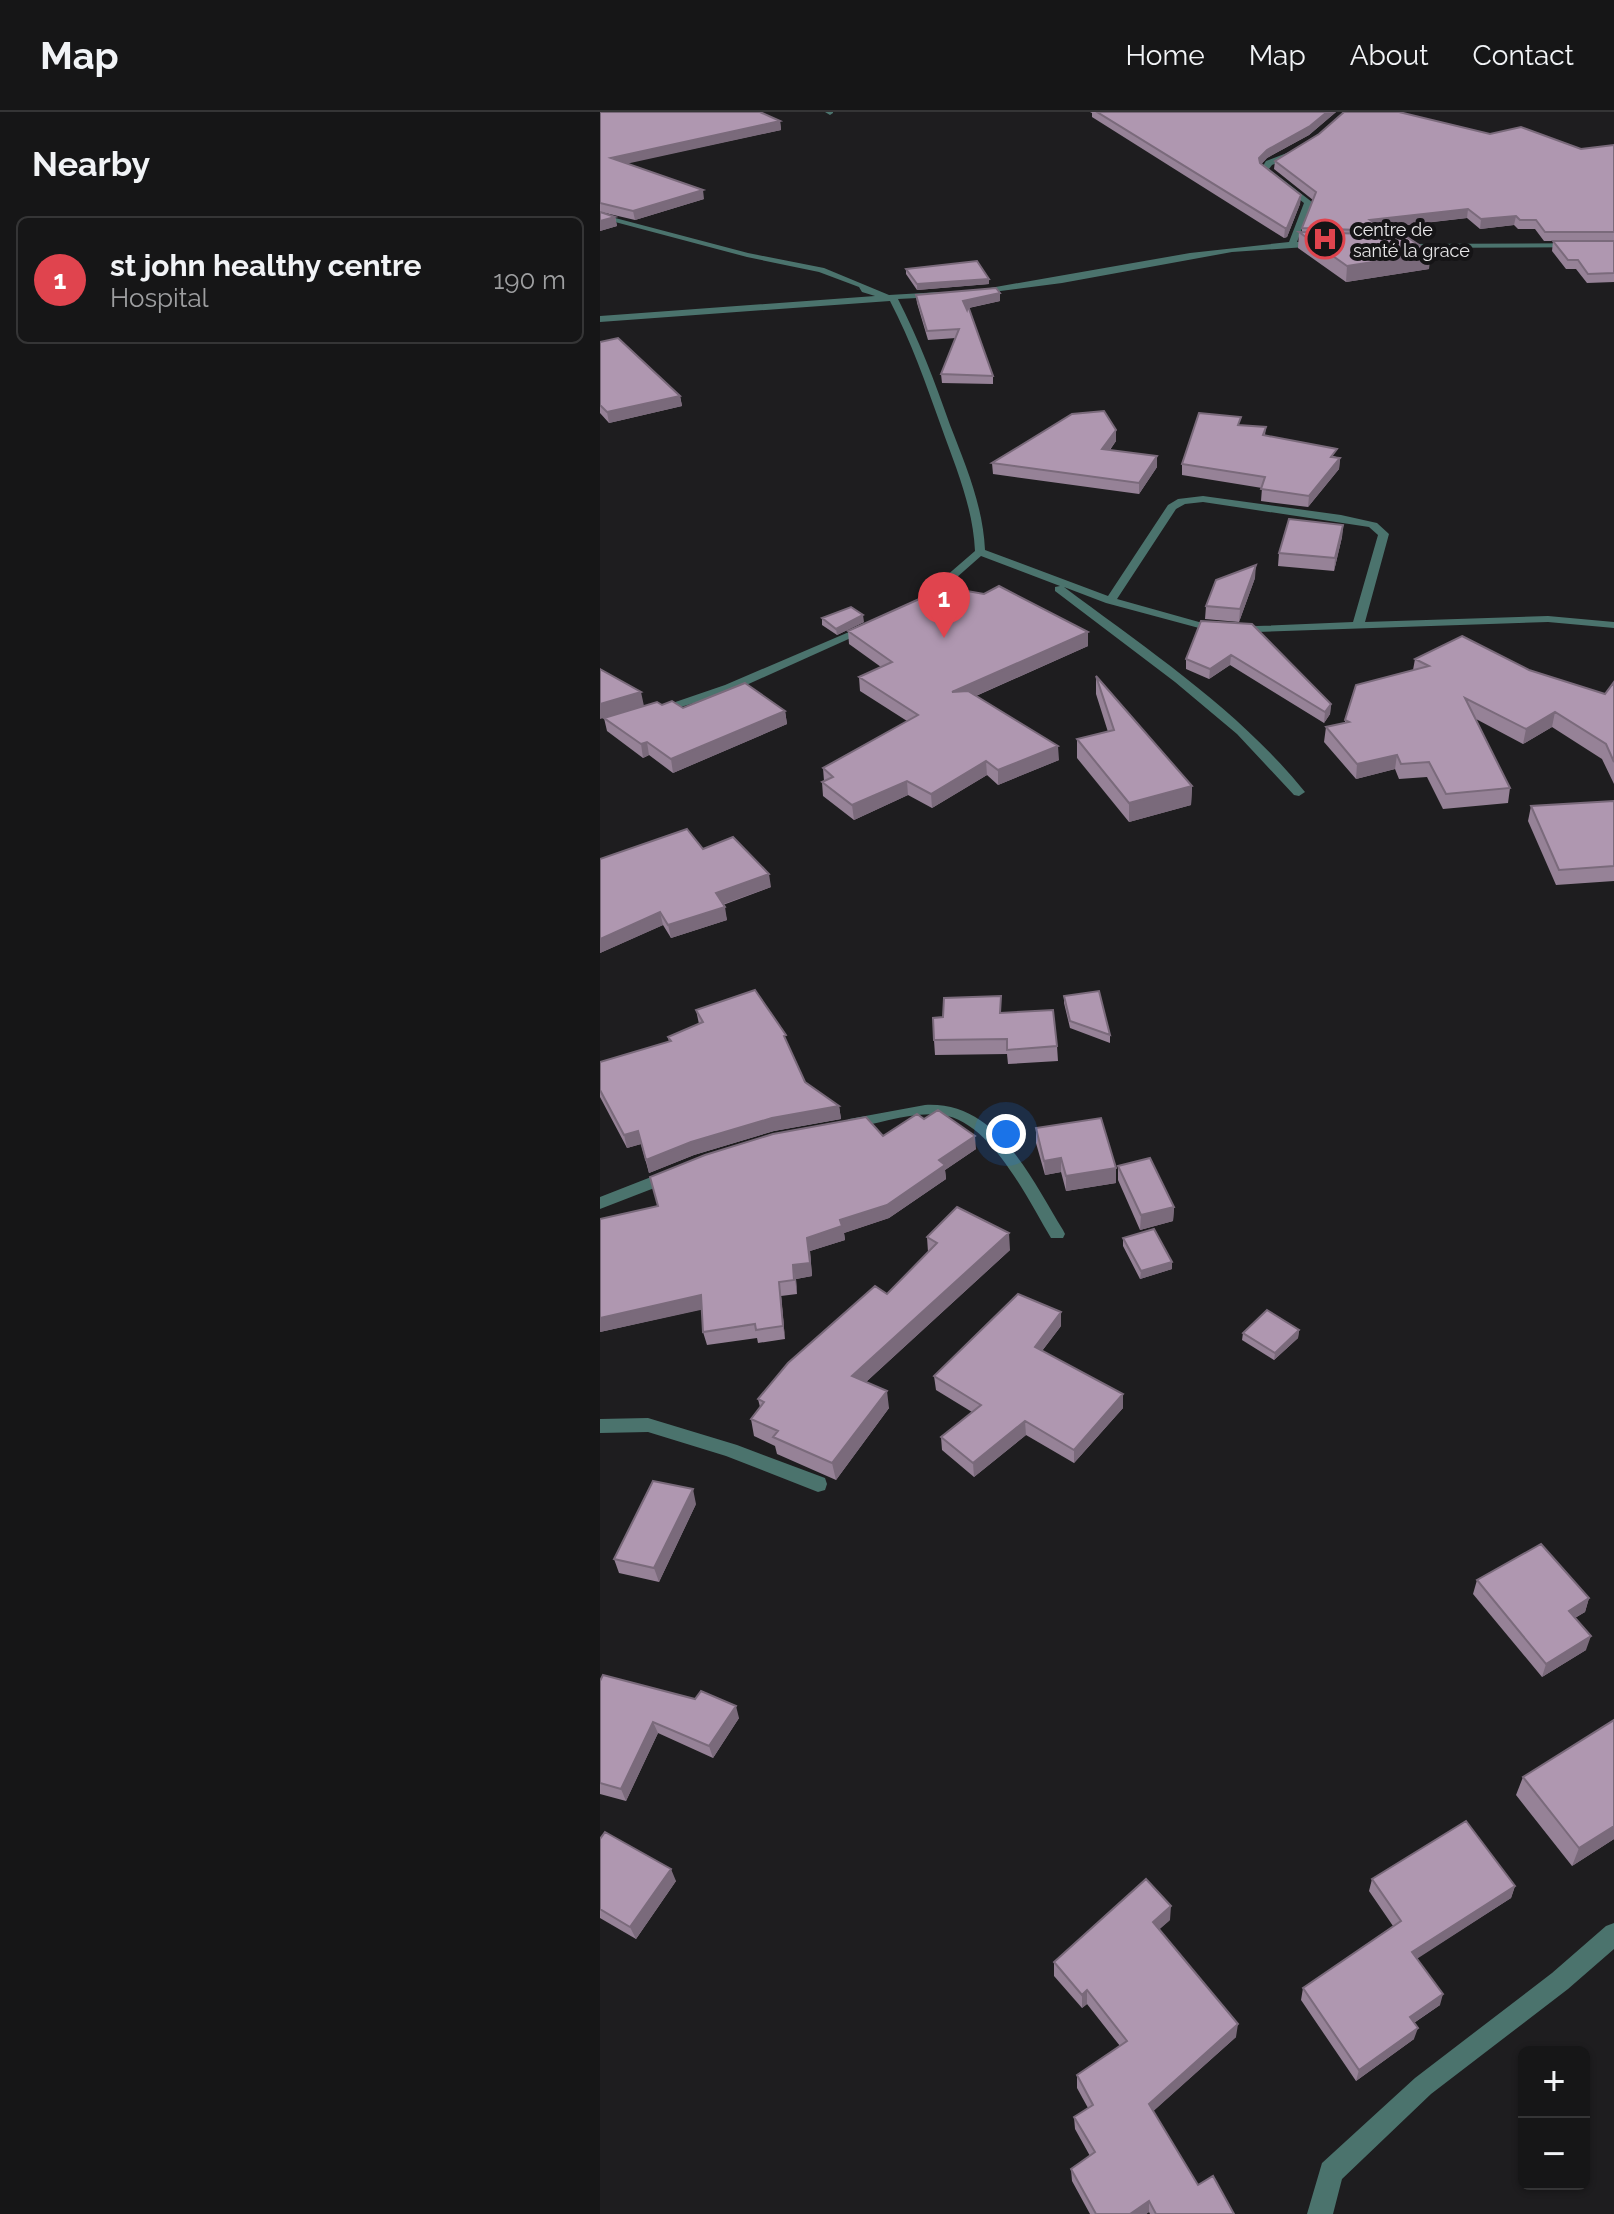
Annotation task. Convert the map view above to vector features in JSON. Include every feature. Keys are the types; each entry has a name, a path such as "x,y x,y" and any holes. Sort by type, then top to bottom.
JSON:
{"street":[{"path":"1293,242 1295,230 1307,213 1308,202 1265,169 1269,163 1298,148"},
{"path":"600,216 735,252 821,270 893,299 922,360 958,457 980,530 980,552 933,595 921,601"},
{"path":"965,292 1033,287 1245,248 1293,242 1321,244"},
{"path":"1385,246 1614,245"},
{"path":"600,319 953,293"},
{"path":"1110,601 1172,507 1182,501 1203,499 1373,525 1384,534 1358,625"},
{"path":"980,552 1110,601 1199,625 1257,629 1548,619 1614,625"},
{"path":"1047,579 1231,722 1299,792"},
{"path":"642,714 729,688 883,620"},
{"path":"829,1128 942,1109 965,1115 993,1137 1057,1234"},
{"path":"600,1203 687,1168"},
{"path":"600,1426 648,1425 730,1450 818,1484"},
{"path":"1320,2214 1331,2172 1423,2086 1560,1981 1614,1934"}],"building":[{"path":"600,112 760,112 780,121 611,158 703,190 633,211 600,203"},
{"path":"1097,112 1327,112 1259,158 1260,163 1301,195 1285,228"},
{"path":"1344,112 1399,112 1490,134 1521,127 1581,149 1614,145 1614,232 1545,232 1536,220 1520,220 1516,216 1481,219 1468,209 1370,220 1387,231 1302,228 1316,192 1275,161 1319,134"},
{"path":"600,212 615,217 600,221"},
{"path":"1299,232 1404,235 1431,253 1347,266"},
{"path":"1553,241 1614,241 1614,273 1588,274 1578,260 1568,260"},
{"path":"977,261 989,279 917,284 906,269"},
{"path":"996,288 1000,293 963,301 967,310 968,306 993,376 941,374 959,329 927,331 916,295"},
{"path":"618,338 680,396 607,412 600,405 600,342"},
{"path":"1104,411 1116,430 1102,449 1157,456 1139,483 992,463 1072,414"},
{"path":"1199,413 1241,417 1238,425 1266,427 1263,435 1337,449 1331,457 1340,458 1309,496 1261,489 1265,477 1182,464"},
{"path":"1289,519 1343,525 1335,558 1279,553"},
{"path":"1256,565 1240,609 1206,606 1216,580"},
{"path":"938,586 984,594 999,586 1088,632 952,692 968,691 1058,746 998,770 986,761 931,794 907,781 852,805 822,782 833,777 823,768 918,715 859,677 892,662 848,631 917,600"},
{"path":"851,607 863,615 836,629 822,618"},
{"path":"1201,621 1252,624 1331,704 1325,712 1231,655 1210,669 1186,659"},
{"path":"1462,636 1529,670 1605,694 1614,682 1614,762 1606,744 1555,712 1526,729 1465,698 1510,788 1446,794 1429,762 1401,764 1397,755 1357,764 1326,727 1349,722 1345,720 1356,685 1429,666 1415,659"},
{"path":"600,669 641,692 600,704"},
{"path":"1096,676 1192,786 1129,803 1077,739 1114,730"},
{"path":"745,683 785,711 671,759 647,742 641,744 604,718 657,702 662,705 672,701 683,708"},
{"path":"1614,801 1614,866 1559,870 1531,806"},
{"path":"687,829 703,849 733,837 769,874 716,893 725,907 668,925 660,912 600,939 600,859"},
{"path":"755,990 786,1035 805,1082 839,1106 772,1118 691,1142 646,1160 638,1131 624,1135 600,1090 600,1062 671,1041 668,1037 703,1022 696,1010"},
{"path":"1099,991 1110,1035 1070,1021 1064,996"},
{"path":"1001,996 1000,1013 1053,1010 1057,1046 1007,1050 1007,1039 934,1040 933,1018 943,1017 944,998"},
{"path":"938,1110 975,1136 939,1160 945,1165 887,1205 840,1220 842,1226 807,1238 810,1263 793,1265 794,1280 779,1282 783,1326 756,1330 755,1324 703,1332 701,1295 600,1318 600,1219 658,1206 650,1177 705,1155 773,1134 866,1117 883,1136 917,1114 924,1119"},
{"path":"1101,1118 1116,1168 1066,1176 1061,1158 1044,1161 1036,1128"},
{"path":"1150,1158 1174,1207 1141,1215 1118,1166"},
{"path":"957,1207 1009,1233 852,1376 887,1391 832,1463 773,1437 778,1431 751,1419 764,1402 758,1399 788,1363 875,1286 887,1294 937,1243 927,1237"},
{"path":"1154,1229 1172,1262 1141,1271 1123,1238"},
{"path":"1018,1294 1061,1312 1035,1347 1123,1394 1074,1450 1025,1421 973,1463 941,1437 981,1405 934,1376"},
{"path":"1267,1310 1299,1330 1275,1353 1243,1333"},
{"path":"653,1481 693,1489 654,1568 614,1559"},
{"path":"1541,1544 1589,1598 1569,1611 1591,1636 1546,1664 1477,1580"},
{"path":"603,1675 695,1699 701,1691 736,1706 709,1746 653,1722 621,1789 600,1783 600,1681"},
{"path":"1614,1720 1614,1826 1579,1848 1523,1777"},
{"path":"1466,1821 1515,1886 1412,1952 1443,1994 1410,2017 1418,2028 1359,2070 1303,1988 1401,1921 1372,1879"},
{"path":"605,1832 671,1869 630,1927 600,1909 600,1839"},
{"path":"1146,1879 1171,1906 1153,1922 1238,2024 1149,2104 1198,2185 1213,2176 1234,2214 1156,2214 1149,2201 1130,2214 1096,2214 1071,2169 1095,2152 1074,2117 1093,2105 1077,2075 1127,2041 1087,1990 1082,1995 1054,1962"}],"place":[{"name":"centre de santé la grace","path":"1325,239"},
{"name":"st john healthy centre","path":"944,638"}]}
